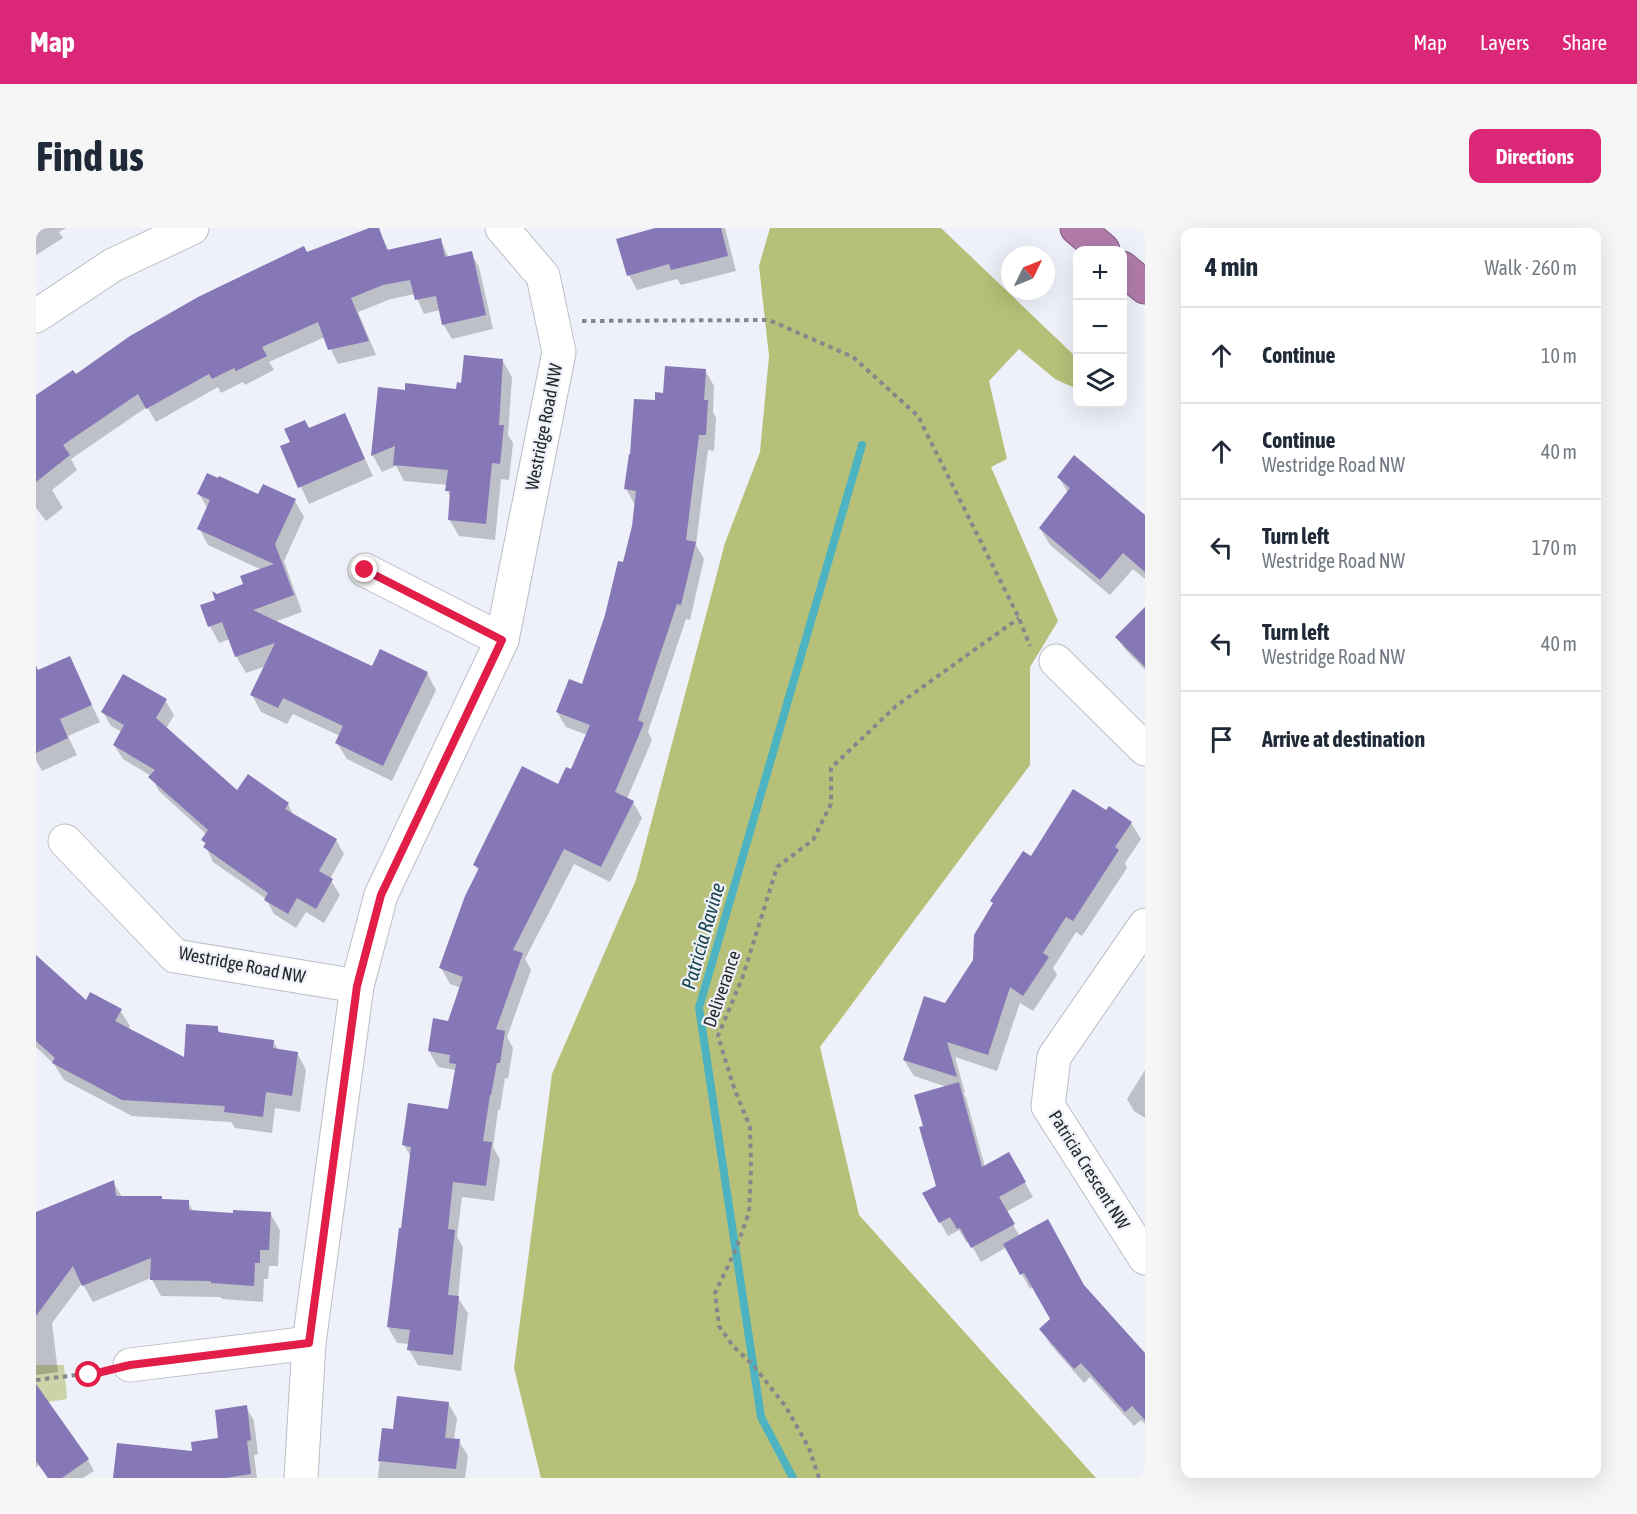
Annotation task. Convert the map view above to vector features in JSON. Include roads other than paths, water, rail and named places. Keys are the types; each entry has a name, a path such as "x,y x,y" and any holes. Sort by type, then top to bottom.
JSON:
{"highway":[{"path":"1077,228 1097,246"},
{"path":"1127,272 1145,287"}],"street":[{"path":"36,316 113,265 192,228"},
{"name":"Westridge Road NW","path":"301,1478 309,1343 357,986 381,895 502,640 559,352 543,276 502,228"},
{"path":"365,570 502,640"},
{"path":"1056,661 1145,749"},
{"name":"Westridge Road NW","path":"66,841 175,956 357,986"},
{"name":"Patricia Crescent NW","path":"1145,925 1054,1057 1048,1106 1145,1258"},
{"path":"130,1365 309,1343"}],"waterway":[{"name":"Patricia Ravine","path":"793,1478 761,1417 699,1008 862,445"}]}
